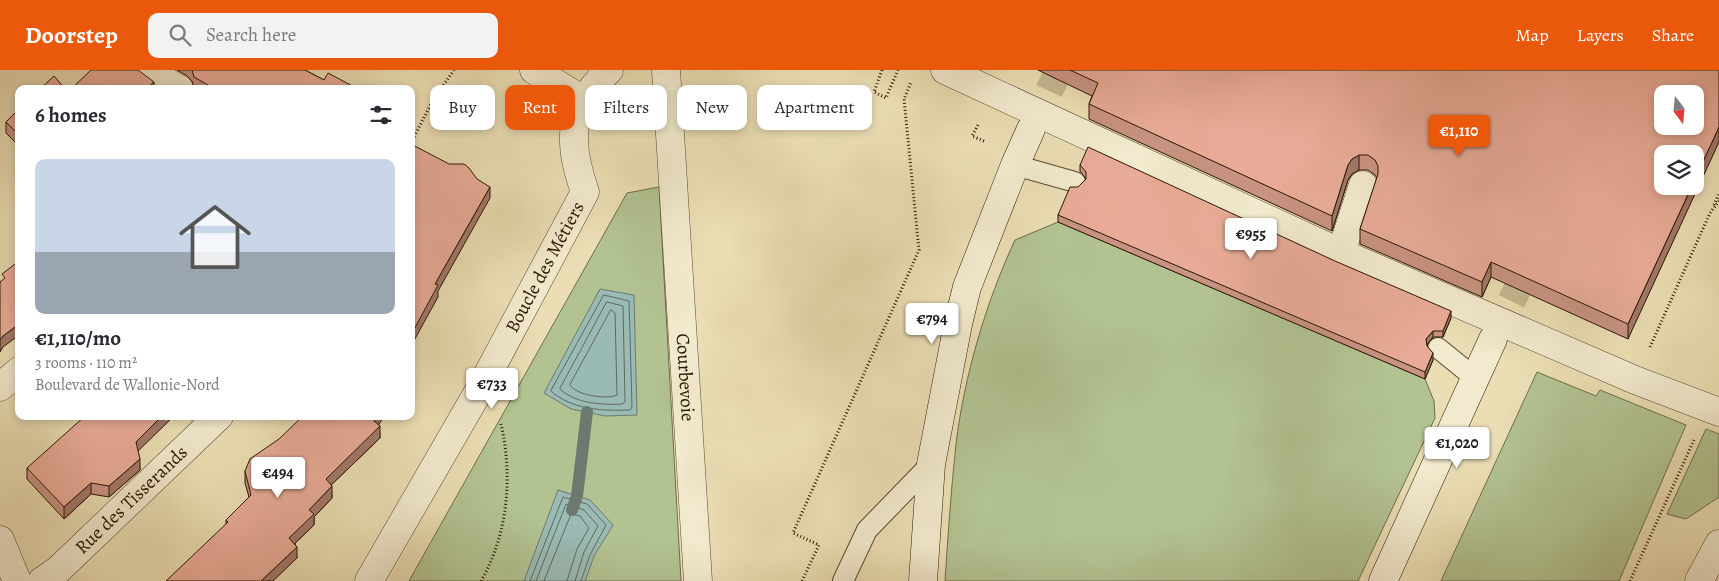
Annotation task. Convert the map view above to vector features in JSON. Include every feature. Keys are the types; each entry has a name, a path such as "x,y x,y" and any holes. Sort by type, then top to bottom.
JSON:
{"street":[{"path":"146,70 172,85"},
{"path":"534,70 583,100"},
{"name":"Boucle des Métiers","path":"369,581 481,386 585,192 576,160 573,140 575,120 583,100 609,70"},
{"name":"Courbevoie","path":"666,70 698,581"},
{"path":"945,70 1341,253 1623,375 1711,408"},
{"path":"923,581 931,464 967,287 1014,166 1031,129"},
{"path":"1341,253 1363,185"},
{"path":"1383,581 1493,339"},
{"path":"0,387 15,374"},
{"name":"Rue des Tisserands","path":"42,581 58,570 215,420"},
{"path":"0,540 17,581"},
{"path":"1699,581 1719,544"}],"lane":[{"path":"1014,166 1075,182"},
{"path":"1438,348 1475,378"},
{"path":"843,581 867,530 931,464"}],"path":[{"path":"415,135 433,100 454,70"},
{"path":"882,70 874,92 886,98 898,70"},
{"path":"802,581 819,545 793,533 919,250 904,99 910,84"},
{"path":"1623,375 1719,194"},
{"path":"1710,213 1719,201"},
{"path":"481,386 500,420 507,449 507,488 503,529 481,581"},
{"path":"1630,581 1695,438 1711,408"}],"green space":[{"path":"659,187 681,581 409,581 627,193"},
{"path":"1058,222 1425,379 1434,401 1435,418 1358,581 945,581 956,444 971,366 986,314 1015,240"},
{"path":"1537,372 1596,396 1600,390 1686,425 1619,581 1441,581"},
{"path":"1706,429 1719,434 1719,497 1686,519 1667,514"}],"water":[{"path":"600,289 634,295 637,415 605,416 571,409 544,393"},
{"path":"558,490 590,500 613,525 594,556 585,581 524,581"}],"building":[{"path":"91,70 138,70 154,82 151,85 75,85"},
{"path":"192,70 305,70 324,80 328,73 350,85 208,85 194,77"},
{"path":"1070,70 1719,70 1719,127 1704,160 1704,145 1654,145 1654,195 1688,195 1628,324 1491,262 1482,282 1360,229 1378,174 1378,166 1375,160 1368,155 1359,155 1352,159 1348,165 1332,216 1089,104 1098,83"},
{"path":"54,76 62,85 44,85"},
{"path":"15,113 15,131 6,122"},
{"path":"415,146 449,164 464,164 477,179 490,187 435,284 438,285 415,328"},
{"path":"1088,147 1335,261 1451,311 1443,331 1433,331 1426,339 1427,346 1433,353 1425,372 1058,215 1070,187 1078,187 1086,179 1086,172 1080,165"},
{"path":"15,264 15,327 0,340 0,282 5,278 2,274"},
{"path":"81,420 158,420 136,442 140,459 109,486 91,483 64,507 27,468"},
{"path":"299,420 375,420 380,426 326,479 332,486 309,510 314,514 289,538 297,547 261,581 166,581 228,522 226,520 251,495 245,471 250,459 279,439"}],"waterway":[{"path":"572,510 577,496 587,412"}],"tunnel":[{"path":"1031,129 1059,70"},
{"path":"1493,339 1534,255"}]}
